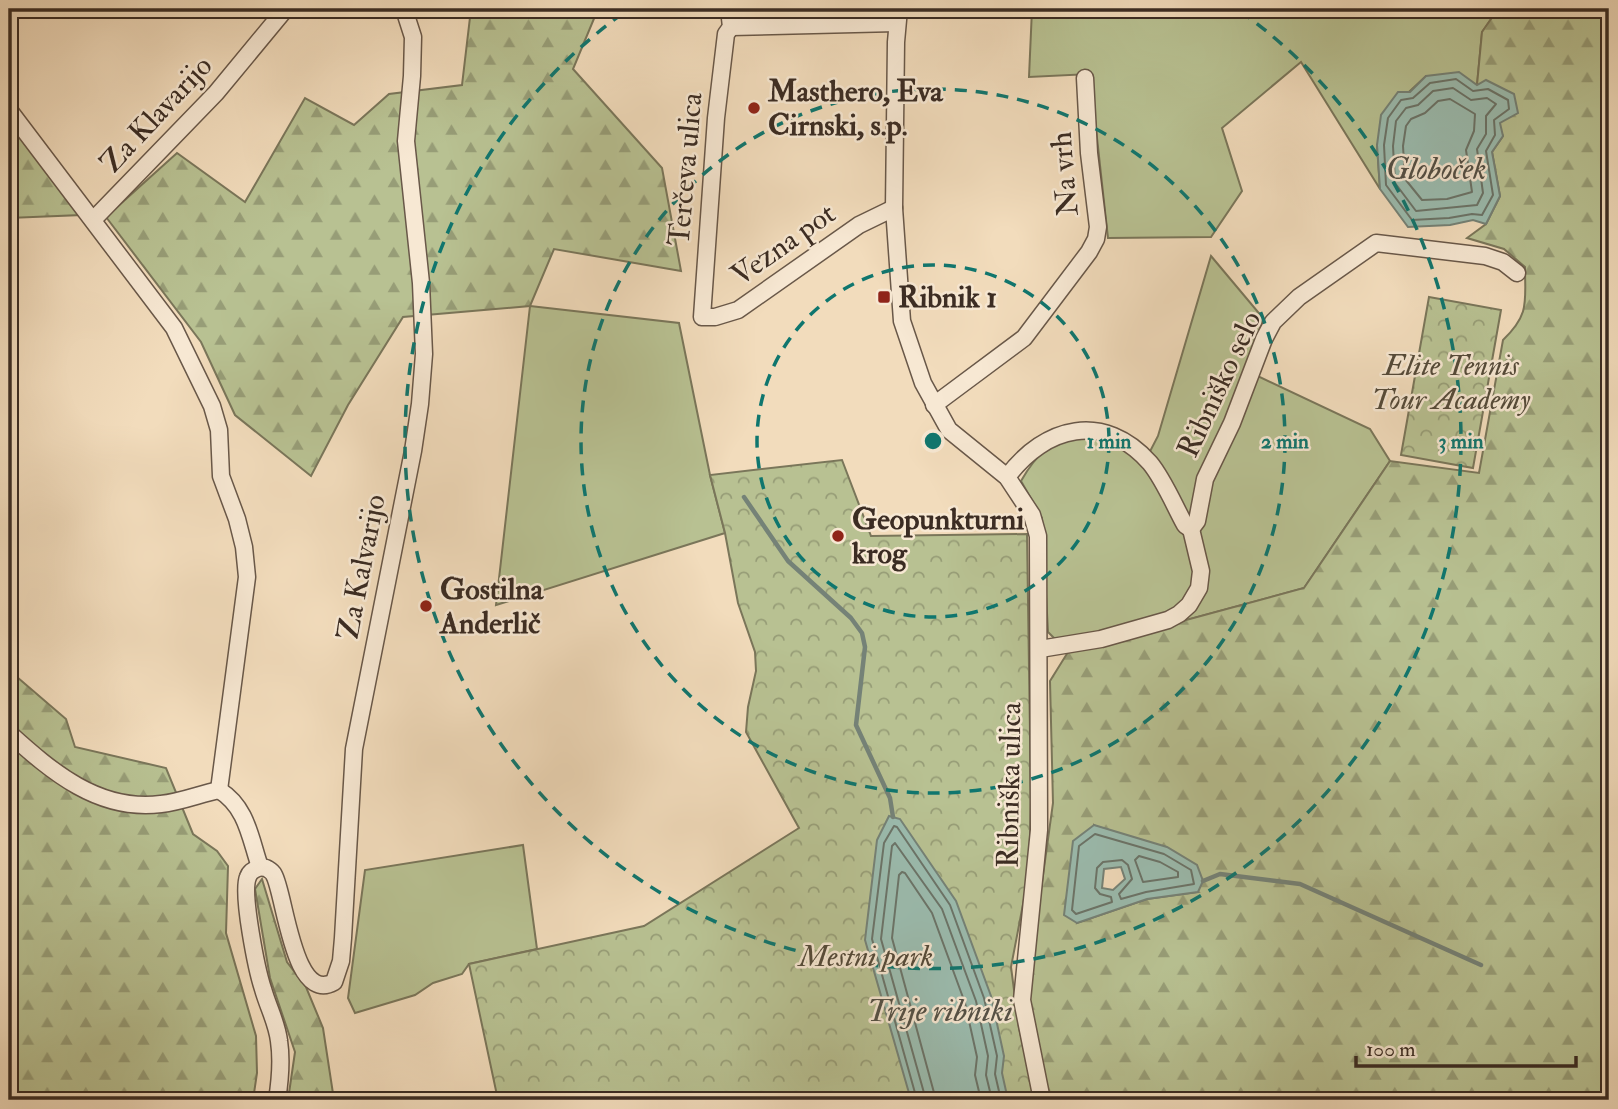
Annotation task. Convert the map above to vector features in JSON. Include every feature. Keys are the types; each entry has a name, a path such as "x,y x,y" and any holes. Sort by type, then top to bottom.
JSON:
{"street":[{"name":"Za Kalvarijo","path":"260,867 267,868 276,878 286,924 306,974 320,985 334,982 341,961 343,939 354,749 413,451 424,355 421,283 406,141 412,76 412,37 404,9"},
{"name":"Terčeva ulica","path":"702,317 716,118 726,34 731,27 729,9"},
{"name":"Za Klavarijo","path":"93,220 216,93 283,12"},
{"path":"731,27 898,16"},
{"name":"Ribniška ulica","path":"898,16 894,208 902,321 919,371 949,430 1007,477 1032,515 1038,536 1038,856 1022,1000 1042,1100"},
{"name":"Na vrh","path":"934,405 1024,338 1079,266 1096,239 1098,227 1089,152 1085,78"},
{"path":"9,110 174,328 212,406 219,430 221,476 237,519 244,547 247,577 219,790"},
{"name":"Vezna pot","path":"702,317 715,317 738,310 859,225 894,208"},
{"name":"Ribniško selo","path":"1191,529 1197,520 1205,479 1231,423 1264,339 1273,322 1299,297 1377,243 1485,256 1503,262 1517,273"},
{"path":"1007,477 1017,464 1042,442 1060,433 1085,429 1103,433 1134,449 1152,466 1185,525 1191,529 1202,570 1199,588 1189,605 1168,620 1101,639 1040,649"},
{"path":"9,733 53,772 78,787 111,801 136,805 162,804 219,790 232,797 243,814 260,867 248,876 246,895 263,989 279,1041 281,1062 277,1100"}],"green space":[{"path":"471,9 598,9 573,69 662,168 681,271 554,249 530,306 403,317 348,405 311,476 235,415 201,342 106,217 177,153 245,202 305,98 354,125 389,94 462,85"},
{"path":"1032,9 1498,9 1482,32 1477,85 1426,76 1409,92 1377,145 1380,189 1301,62 1222,128 1242,191 1211,237 1108,238 1090,74 1029,77"},
{"path":"1498,9 1609,9 1609,1100 1049,1100 1026,998 1053,803 1050,681 1068,652 1304,588 1390,461 1479,473 1503,340 1522,315 1525,290 1525,267 1504,249 1467,238 1486,224 1500,196 1492,152 1503,136 1477,85 1482,32","holes":["1094,825 1198,892 1147,899 1077,923"]},
{"path":"9,113 81,215 9,218"},
{"path":"1211,256 1263,318 1247,371 1370,429 1390,461 1304,588 1068,652 1048,632 1042,518 1021,481 1047,448 1076,436 1092,437 1108,443 1144,463 1158,436"},
{"name":"Elite Tennis Tour Academy","path":"1429,297 1501,310 1473,468 1401,455"},
{"path":"530,306 679,323 710,475 725,533 496,605"},
{"name":"Mestni park","path":"842,460 871,536 1027,534 1031,801 1029,873 1011,967 1019,1028 1037,1100 498,1100 469,964 644,926 799,828 746,732 756,671 755,652 738,603 725,533 710,475"},
{"path":"10,671 66,719 75,747 166,768 193,834 217,851 228,866 226,933 256,1036 257,1073 253,1100 9,1100"},
{"path":"523,845 537,949 469,964 462,974 433,983 415,995 355,1013 348,998 365,870"},
{"path":"262,879 287,962 306,987 323,1028 334,1100 288,1100 295,1052 270,978 255,889"}],"water":[{"name":"Globoček","path":"1459,72 1477,85 1486,80 1514,94 1518,113 1500,123 1503,136 1492,152 1500,196 1486,224 1473,220 1450,225 1408,227 1380,189 1377,145 1381,115 1398,92 1410,92 1426,76"},
{"name":"Trije ribniki","path":"889,816 900,819 956,901 991,996 1004,1056 1002,1073 1008,1100 911,1100 865,940 877,840"},
{"path":"1094,825 1167,847 1197,865 1203,881 1198,892 1147,899 1077,923 1064,915 1073,841","holes":["1121,867 1125,879 1113,890 1102,888 1104,869"]}],"waterway":[{"path":"744,497 788,561 851,618 862,633 865,647 856,725 890,798 893,817"},
{"path":"1203,881 1220,874 1300,884 1481,965"}],"place":[{"name":"Masthero, Eva Cirnski, s.p.","path":"754,108"},
{"name":"Ribnik 1","path":"884,297"},
{"name":"Geopunkturni krog","path":"838,536"},
{"name":"Gostilna Anderlič","path":"426,606"}]}
